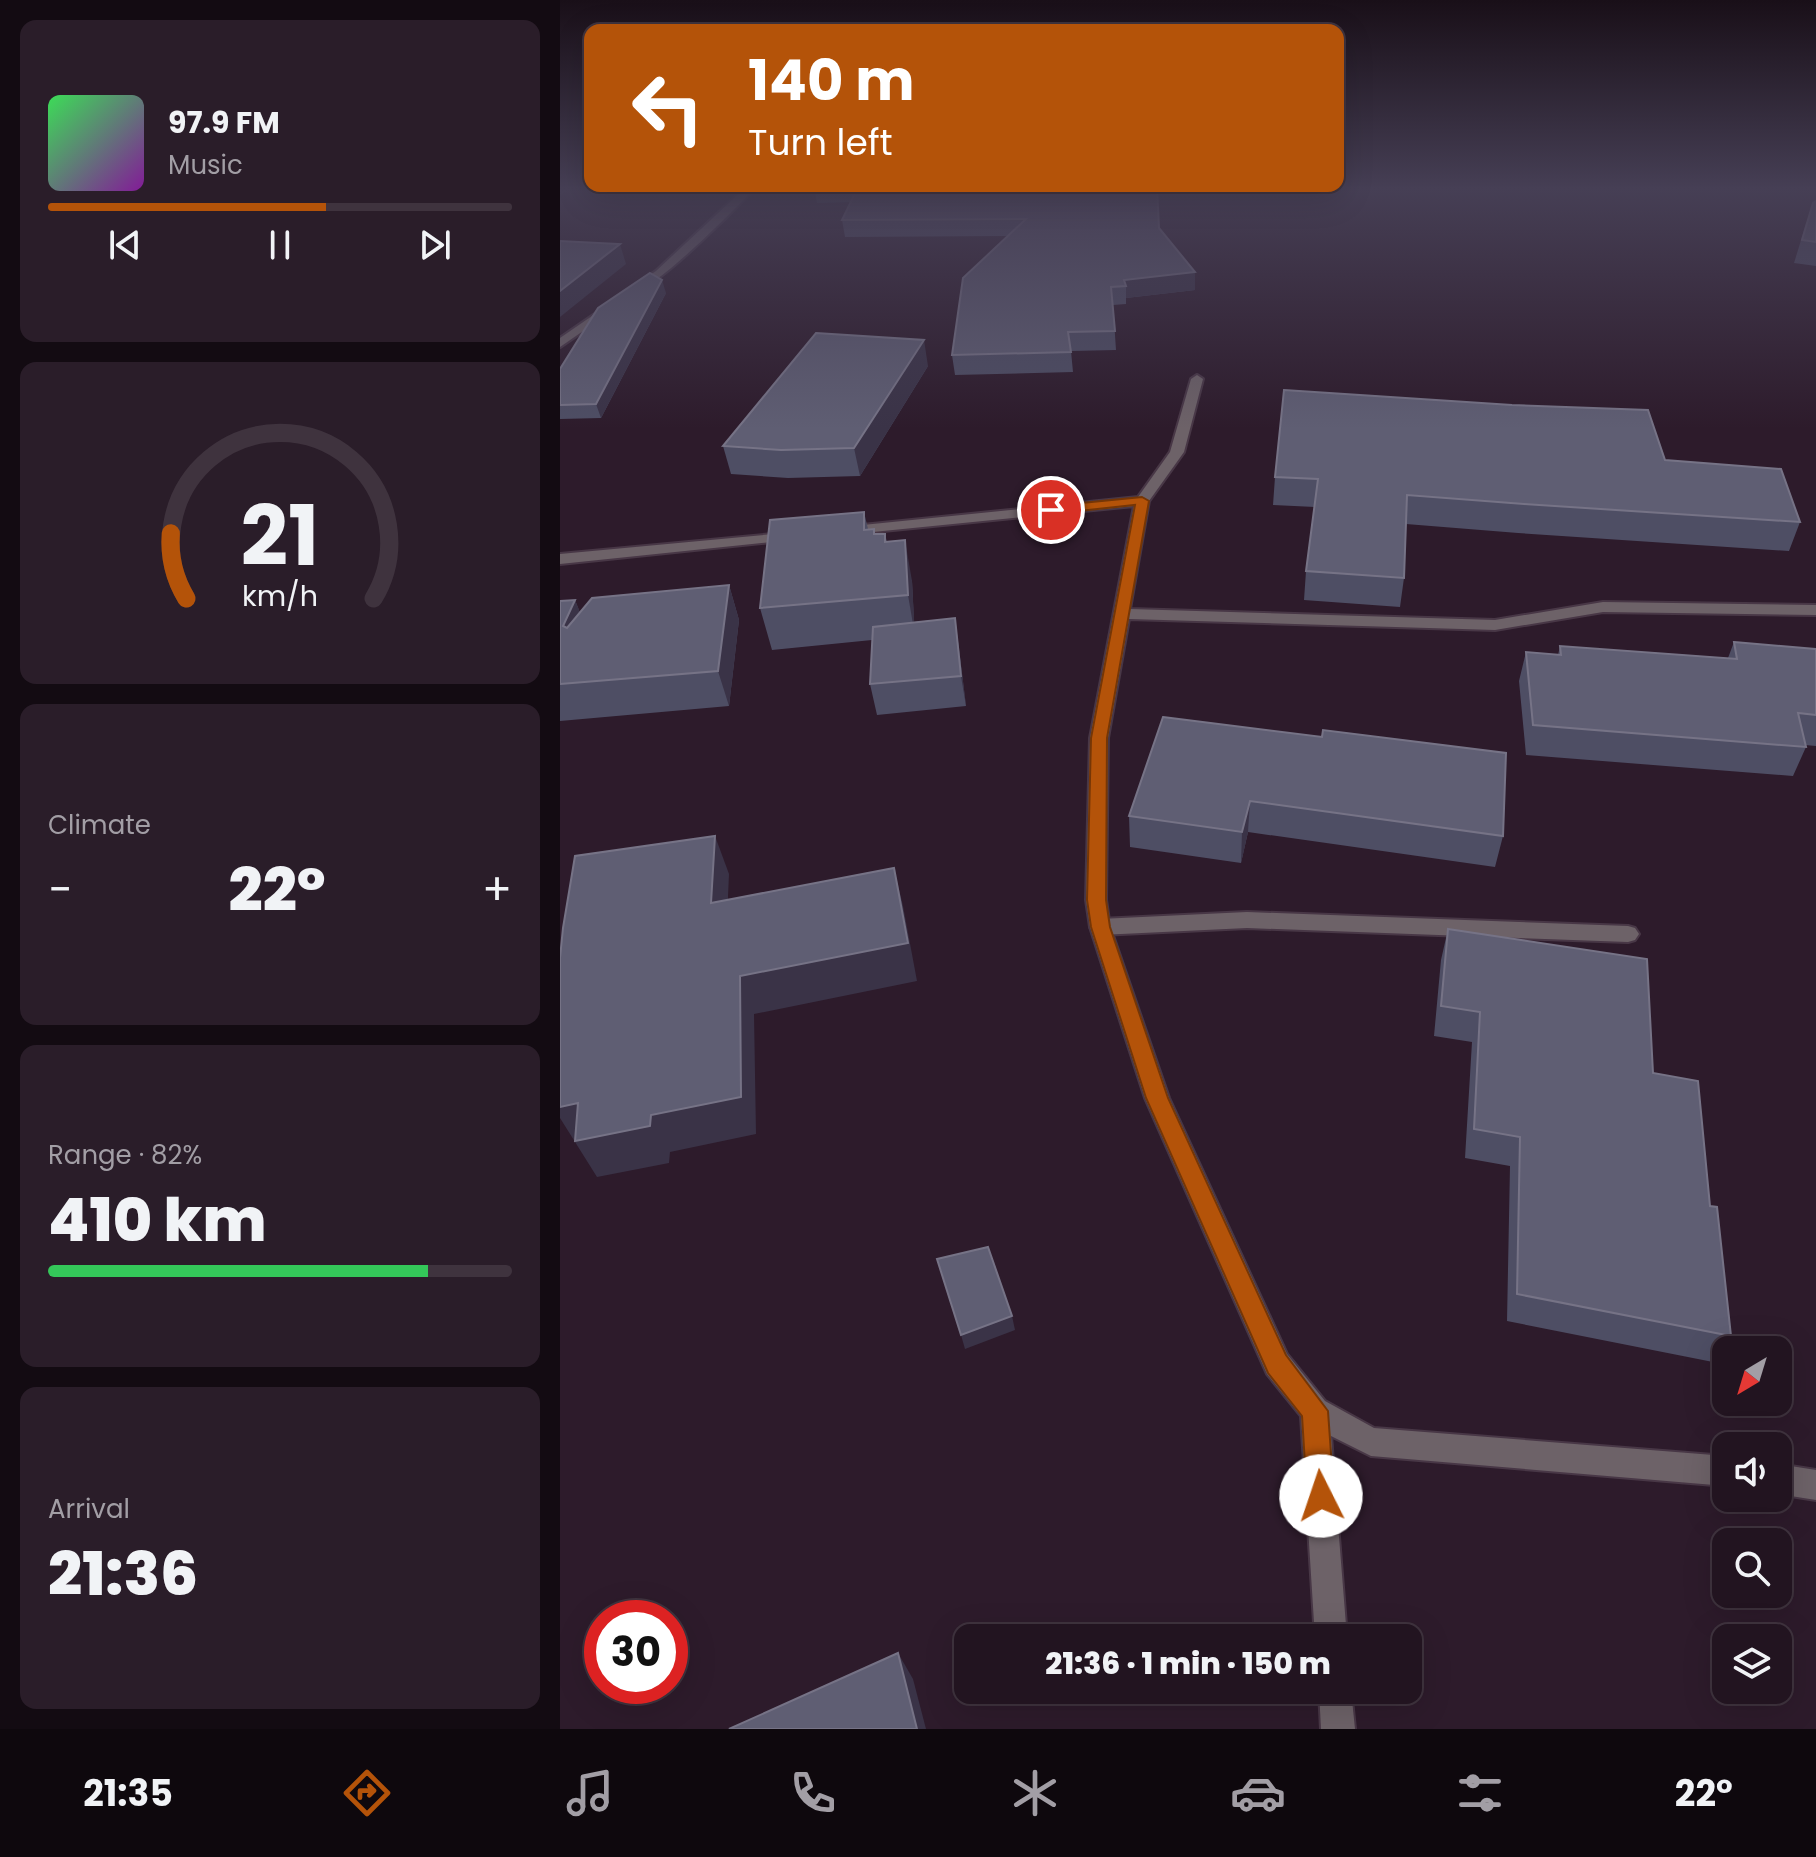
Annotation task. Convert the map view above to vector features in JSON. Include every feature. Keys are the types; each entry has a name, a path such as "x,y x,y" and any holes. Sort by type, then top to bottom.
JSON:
{"street":[{"path":"560,343 666,268"},
{"path":"1197,379 1177,452 1142,501 1124,614 1099,738 1096,900 1100,927 1157,1098 1277,1364 1315,1411 1371,1442 1712,1470"},
{"path":"560,559 1142,501"},
{"path":"1124,614 1495,625 1603,607 1816,610"},
{"path":"1100,927 1247,920 1628,934"},
{"path":"1315,1411 1330,1624"},
{"path":"1792,1481 1816,1485"},
{"path":"1336,1704 1338,1729"}],"building":[{"path":"560,268 590,268 560,291"},
{"path":"974,268 1191,268 1195,272 1124,280 1126,286 1111,287 1115,331 1068,332 1071,352 952,355 963,278"},
{"path":"650,273 662,280 596,404 560,405 560,369 598,308"},
{"path":"816,333 924,340 854,448 781,450 723,446"},
{"path":"1284,390 1512,405 1648,410 1665,460 1781,469 1800,522 1407,495 1404,578 1306,571 1318,479 1275,477"},
{"path":"864,512 864,530 874,529 874,534 885,534 885,542 905,540 908,595 760,608 770,520"},
{"path":"729,585 718,671 560,684 560,601 575,600 563,626 567,628 592,598"},
{"path":"955,618 961,676 870,684 873,627"},
{"path":"1734,642 1816,649 1816,715 1798,713 1806,747 1533,725 1526,652 1561,655 1560,646 1737,659"},
{"path":"1163,717 1322,737 1323,730 1506,753 1503,836 1250,801 1242,832 1129,816"},
{"path":"715,836 711,903 894,868 908,943 740,976 741,1097 651,1115 650,1126 575,1141 578,1103 560,1107 560,958 575,856"},
{"path":"1448,929 1647,959 1653,1073 1698,1081 1710,1206 1717,1207 1731,1336 1517,1294 1520,1137 1474,1129 1480,1012 1441,1006"},
{"path":"988,1247 1012,1316 961,1335 937,1259"},
{"path":"898,1653 917,1729 729,1729"}],"route":[{"path":"1051,510 1142,501 1124,614 1099,738 1096,900 1100,927 1157,1098 1277,1364 1315,1411 1321,1496"}]}
